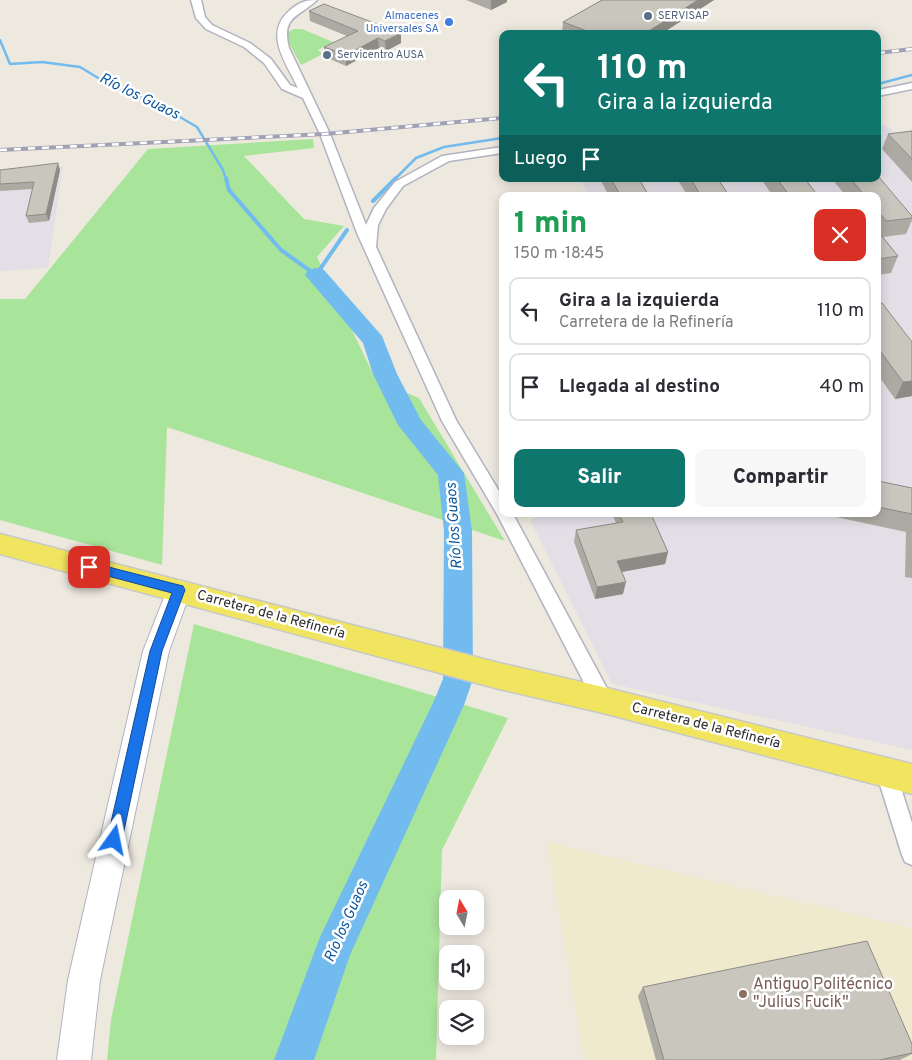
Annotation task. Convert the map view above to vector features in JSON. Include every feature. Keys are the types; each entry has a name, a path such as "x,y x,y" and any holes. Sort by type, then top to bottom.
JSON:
{"main road":[{"name":"Carretera de la Refinería","path":"0,544 499,676 603,700 899,775"}],"street":[{"path":"196,0 201,18 209,27 247,45 268,61 286,86 308,96"},
{"path":"312,0 287,18 280,33 284,48 308,96 370,248 449,421 499,504"},
{"path":"881,92 912,86"},
{"path":"370,248 372,225 376,216 399,184 446,158 499,150"},
{"path":"507,517 603,700"},
{"path":"74,1060 84,980 156,651 179,590"},
{"path":"899,775 912,855"}],"shaded area":[{"path":"881,124 902,135 912,134 912,750 612,684 530,520 538,517 881,517 881,192 587,192 582,182 881,182"},
{"path":"63,167 48,268 0,271 0,173"},
{"name":"Antiguo Politécnico \"Julius Fucik\"","path":"547,842 912,928 912,1060 584,1060"}],"green space":[{"path":"294,29 302,29 333,42 318,50 323,54 301,65 286,38 286,33"},
{"path":"313,139 314,148 244,156 304,219 344,226 317,257 376,380 419,398 505,541 167,427 162,565 0,520 0,299 25,299 148,149"},
{"path":"194,624 508,718 442,850 441,890 439,890 436,1060 107,1060 111,1020"}],"building":[{"path":"602,0 698,0 650,30 584,30 563,22"},
{"path":"324,4 401,33 385,41 378,38 346,55 324,47 358,31 309,11"},
{"path":"912,131 912,159 888,134"},
{"path":"58,163 46,214 26,216 34,182 0,184 0,170"},
{"path":"881,180 912,218 886,221 881,215 881,192 862,192 853,182 881,182"},
{"path":"613,182 641,182 647,192 619,192"},
{"path":"693,182 720,182 726,192 699,192"},
{"path":"779,182 807,182 815,192 787,192"},
{"path":"881,235 898,256 881,259"},
{"path":"881,303 912,342 912,381 903,382 881,352"},
{"path":"881,482 912,488 912,514 881,508"},
{"path":"620,517 652,517 668,552 617,561 626,582 597,587 576,530 623,522"},
{"path":"867,941 912,1044 912,1053 879,1060 664,1060 643,987"}],"waterway":[{"name":"Río los Guaos","path":"0,40 10,64 42,62 80,67 113,87 156,103 197,127 223,170 226,180"},
{"path":"881,83 912,75"},
{"path":"373,201 416,158 444,147 499,138"},
{"name":"Río los Guaos","path":"226,178 229,190 281,250 316,275 347,230"},
{"name":"Río los Guaos","path":"294,1060 333,950 448,705 458,679 458,531 451,473 411,425 385,374 374,341 316,275"}],"railway":[{"path":"881,53 912,49"},
{"path":"0,150 325,134 499,118"}],"place":[{"name":"SERVISAP","path":"648,16"},
{"name":"Almacenes Universales SA","path":"449,22"},
{"name":"Servicentro AUSA","path":"327,55"},
{"name":"Antiguo Politécnico \"Julius Fucik\"","path":"743,994"}],"route":[{"path":"89,567 179,590 156,651 114,840"}]}
